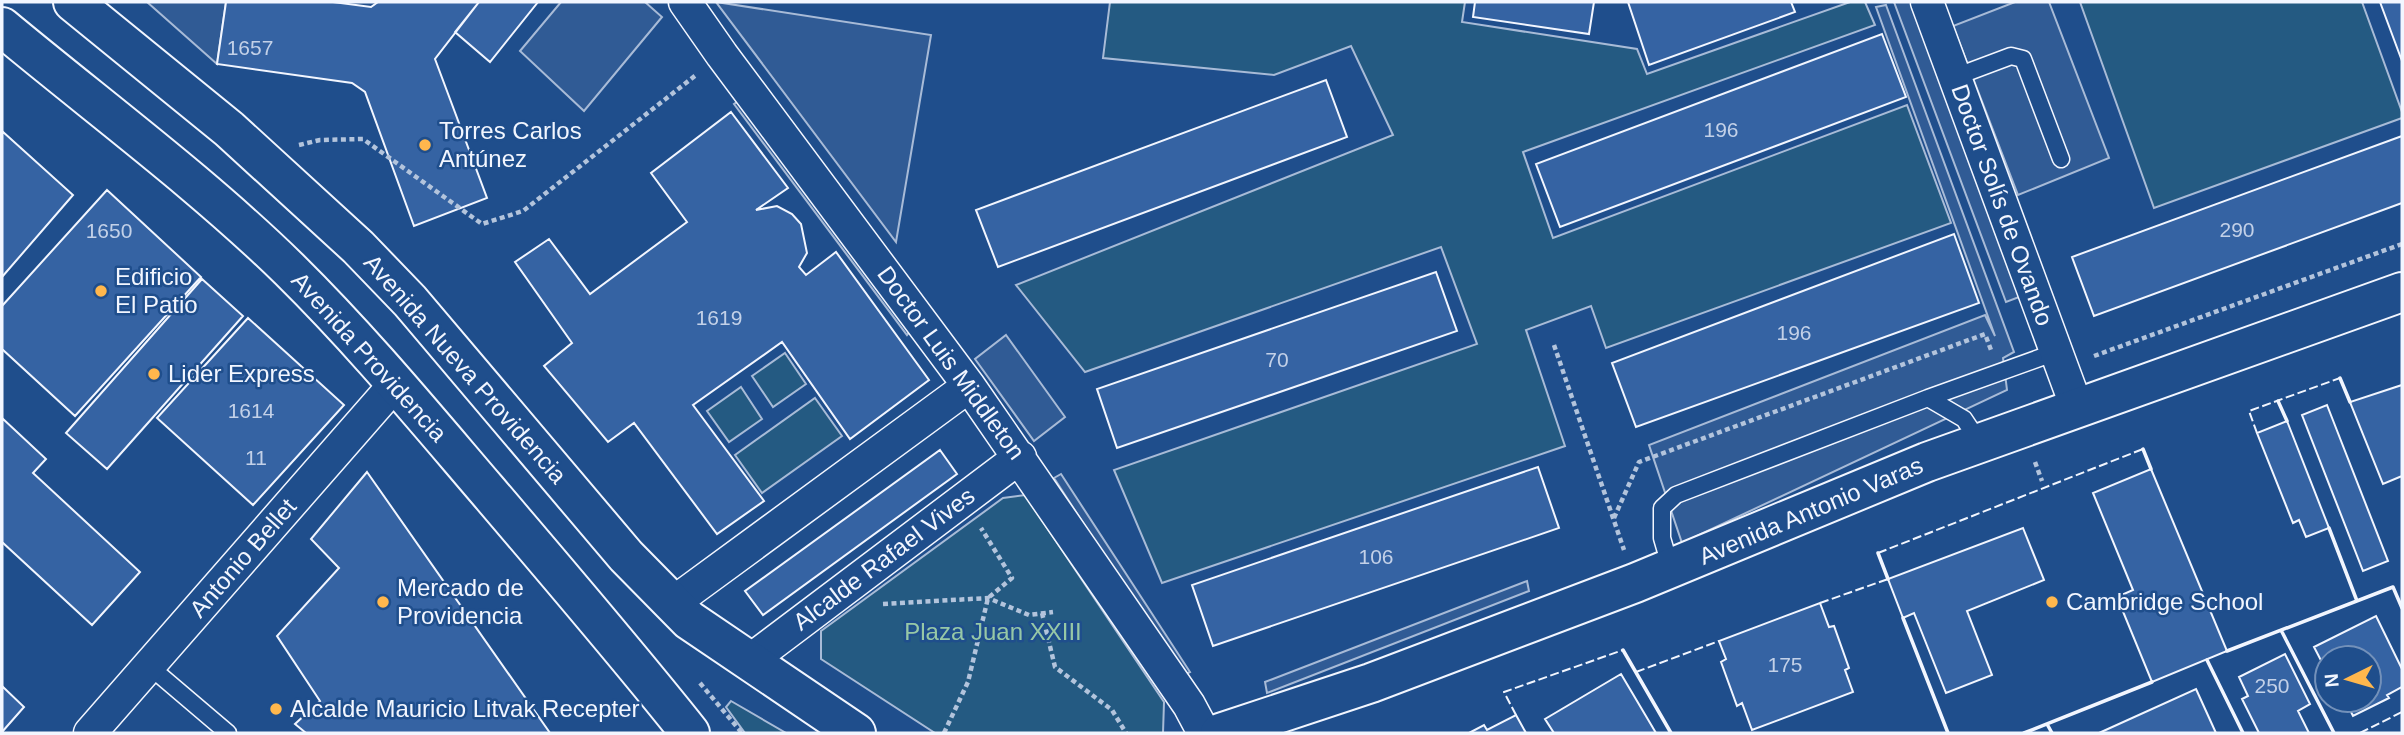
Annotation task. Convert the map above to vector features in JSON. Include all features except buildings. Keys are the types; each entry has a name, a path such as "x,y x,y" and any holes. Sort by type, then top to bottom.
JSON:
{"main road":[{"name":"Avenida Nueva Providencia","path":"73,2 267,162 333,222 410,301 626,556 689,620 856,733"},
{"name":"Avenida Providencia","path":"2,27 228,214 325,305 397,382 635,663 690,733"},
{"name":"Avenida Antonio Varas","path":"1220,733 1371,683 1635,583 1841,497 1980,443 2402,292"}],"street":[{"name":"Doctor Luis Middleton","path":"685,2 1020,457 1189,705 1204,733"},
{"name":"Doctor Solís de Ovando","path":"1927,2 2077,408"},
{"name":"Antonio Bellet","path":"90,733 397,382"},
{"path":"673,603 969,386"},
{"name":"Alcalde Rafael Vives","path":"748,662 1020,457"}],"lane":[{"path":"1955,77 2011,56 2023,59 2061,159"},
{"path":"1671,569 1662,538 1662,508 1676,495 2000,372 2059,360"},
{"path":"1928,398 1964,419 1980,443"},
{"path":"148,666 228,733"}],"path":[{"path":"267,162 302,143 363,139 482,224 523,211 722,55"},
{"path":"2059,360 2402,244"},
{"path":"1614,518 1639,462 1985,334 2000,372"},
{"path":"1554,345 1635,583"},
{"path":"944,733 968,682 988,598 1012,578 961,500"},
{"path":"882,604 988,598 1029,615 1053,612"},
{"path":"1042,613 1055,667 1112,710 1126,733"}],"green space":[{"path":"1110,2 1465,2 1462,22 1637,49 1647,74 1850,2 1865,2 1875,25 1523,152 1553,238 1907,105 1951,223 1606,348 1591,306 1526,330 1565,446 1162,583 1114,470 1477,344 1441,247 1085,372 1016,285 1393,135 1351,46 1274,75 1103,58"},
{"path":"2080,2 2362,2 2402,118 2154,208"},
{"path":"785,353 806,384 773,407 752,376"},
{"path":"741,387 762,419 729,442 707,411"},
{"path":"815,398 842,436 762,493 735,455"},
{"name":"Plaza Juan XXIII","path":"1025,495 1164,702 1163,733 935,733 821,659 821,631 1003,498"},
{"path":"731,701 786,733 745,733 726,707"}],"shaded area":[{"path":"147,2 226,2 217,64"},
{"path":"561,2 645,2 662,17 584,111 520,51"},
{"path":"716,2 931,35 896,242"},
{"path":"1894,2 1941,2 2048,286 2006,302"},
{"path":"2015,2 2049,2 2109,158 2018,195 1953,26"},
{"path":"1886,5 2014,352 2003,358 2007,390 1682,543 1649,445 1985,315 1995,336 1876,7"},
{"path":"750,93 920,319 907,335 734,104"},
{"path":"1006,335 1065,417 1034,441 975,359"},
{"path":"1061,474 1190,672 1182,676 1054,478"},
{"path":"1527,581 1529,591 1267,693 1265,682"}],"fence":[{"path":"2257,433 2249,411 2340,378"},
{"path":"1878,553 2143,449"},
{"path":"1820,603 1888,579"},
{"path":"1636,672 1719,641"},
{"path":"1516,715 1504,692 1623,650"},
{"path":"2360,733 2402,712"}],"wall":[{"path":"2340,378 2350,402"},
{"path":"2278,401 2287,421"},
{"path":"2143,449 2151,469"},
{"path":"2329,528 2357,601"},
{"path":"1878,553 1888,579"},
{"path":"2227,651 2393,587 2402,608"},
{"path":"1903,618 1948,733"},
{"path":"2281,630 2334,733"},
{"path":"1623,650 1671,733"},
{"path":"2207,660 2243,733"},
{"path":"2024,733 2152,682"},
{"path":"2047,724 2052,733"}],"place":[{"name":"Torres Carlos Antúnez","path":"425,145"},
{"name":"Edificio El Patio","path":"101,291"},
{"name":"Lider Express","path":"154,374"},
{"name":"Mercado de Providencia","path":"383,602"},
{"name":"Cambridge School","path":"2052,602"},
{"name":"Alcalde Mauricio Litvak Recepter","path":"276,709"}]}
